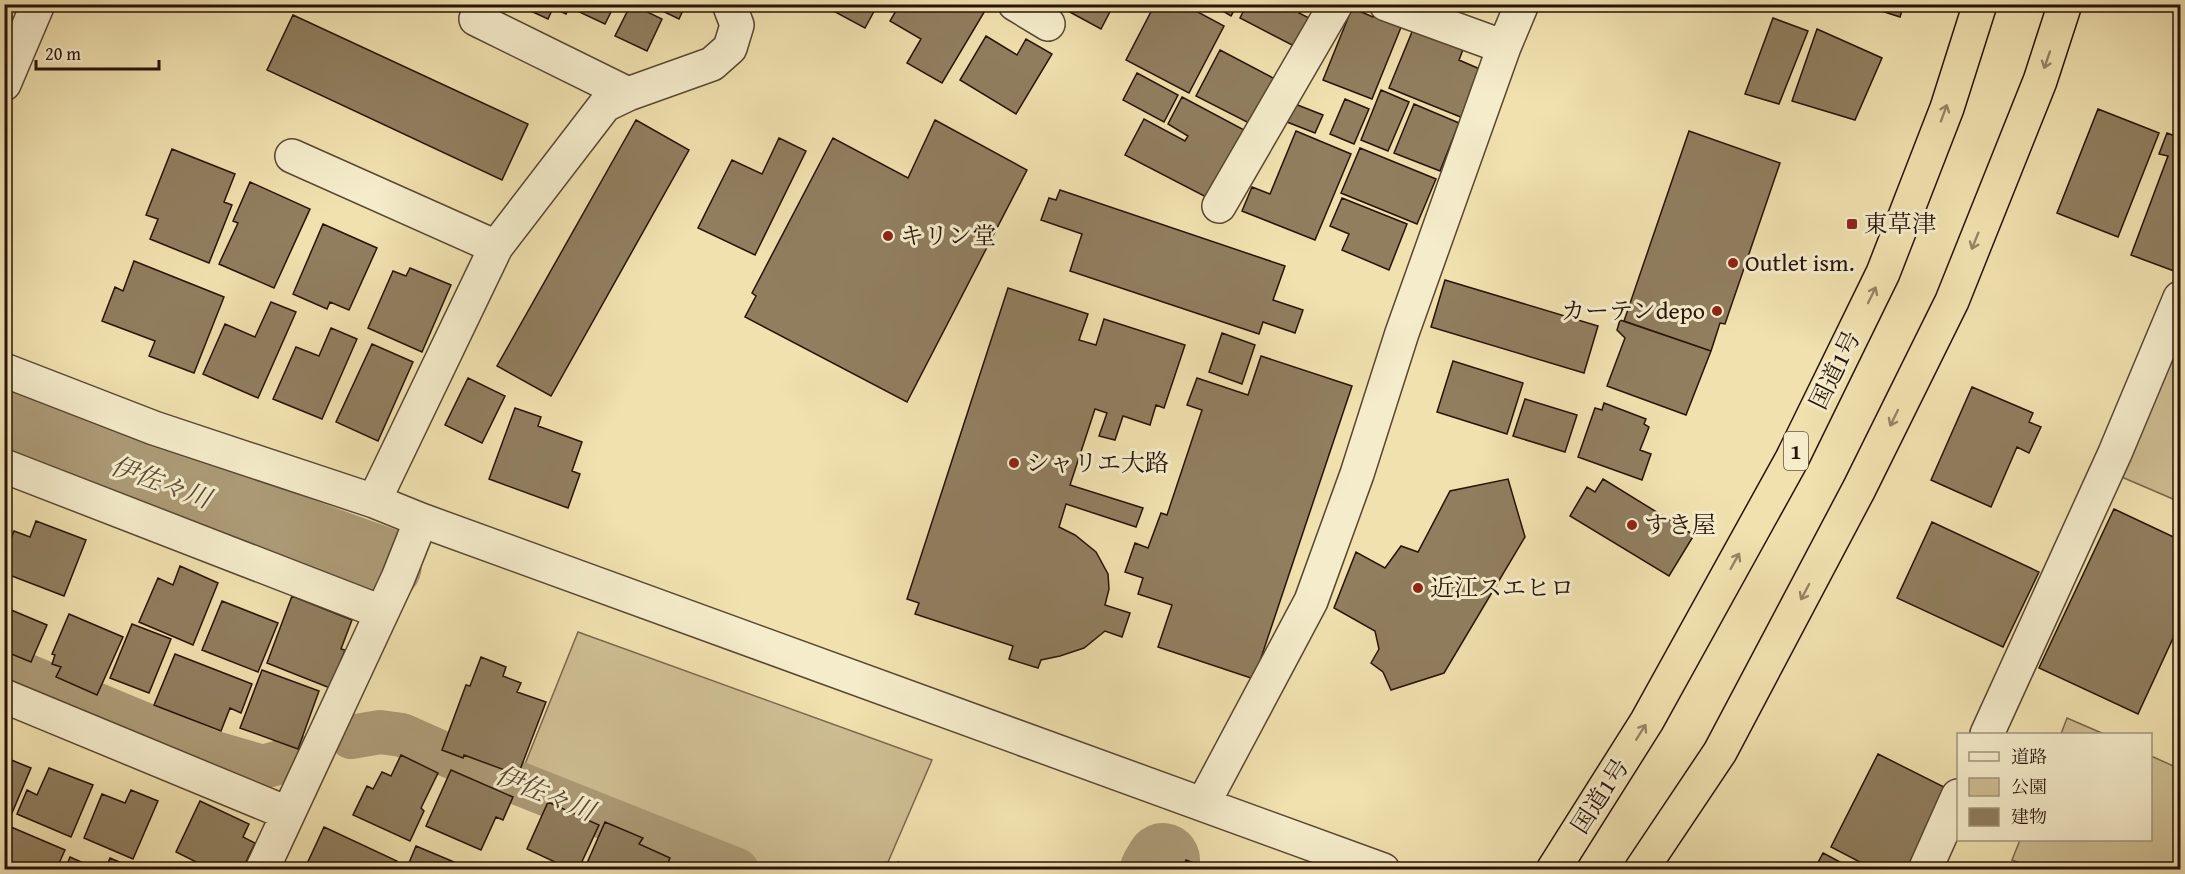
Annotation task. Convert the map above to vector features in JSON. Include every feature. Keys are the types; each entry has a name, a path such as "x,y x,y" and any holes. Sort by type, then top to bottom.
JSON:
{"highway":[{"name":"国道1号","path":"1553,870 1647,722 1792,459 1883,273 1947,108 1980,4"},
{"path":"1641,870 1720,752 1859,489 1947,311 2040,81 2065,4"}],"street":[{"path":"4,84 14,31 38,4"},
{"path":"482,4 476,19 628,94"},
{"path":"374,501 496,247 606,105 628,94 712,64 730,48 737,26 729,4"},
{"path":"1015,4 1048,24"},
{"path":"1219,206 1336,4"},
{"path":"1386,4 1504,47"},
{"path":"1203,804 1311,601 1357,474 1402,333 1504,47 1522,4"},
{"path":"292,156 496,247"},
{"path":"1988,733 2115,453 2181,298"},
{"path":"4,370 154,428 374,501 1383,870"},
{"path":"4,466 381,612"},
{"path":"262,870 398,578 421,520"},
{"path":"4,696 287,813"},
{"path":"1925,870 1957,800"}],"green space":[{"path":"2180,333 2180,502 2117,475"},
{"path":"578,632 932,760 885,869 754,869 529,780 521,774"},
{"path":"2067,718 2102,733 2061,733"},
{"path":"2152,756 2180,769 2180,869 2034,869 2012,860 2020,841 2152,841"}],"building":[{"path":"526,4 571,4 566,14 553,8 548,19 524,8"},
{"path":"578,4 615,4 605,24 575,10"},
{"path":"631,4 662,19 647,51 615,36"},
{"path":"648,4 686,4 679,19"},
{"path":"825,4 878,4 865,28 824,6"},
{"path":"900,4 978,4 986,9 942,83 907,63 921,39 890,21"},
{"path":"1055,4 1114,4 1101,29"},
{"path":"1155,4 1183,4 1224,26 1189,93 1126,60"},
{"path":"1211,4 1238,4 1231,16"},
{"path":"1247,4 1304,4 1299,13 1311,19 1296,47 1240,18"},
{"path":"1860,4 1904,4 1900,17"},
{"path":"1352,8 1373,17 1376,8 1404,20 1372,99 1323,80"},
{"path":"293,15 528,124 502,180 267,70"},
{"path":"1773,18 1808,31 1779,104 1745,94"},
{"path":"1414,27 1464,47 1459,60 1482,70 1463,118 1389,88"},
{"path":"1817,29 1882,58 1855,120 1792,101"},
{"path":"986,36 1017,55 1026,39 1052,54 1016,114 960,80"},
{"path":"1220,50 1275,79 1251,124 1196,96"},
{"path":"1137,73 1178,95 1164,122 1123,100"},
{"path":"1381,90 1409,102 1388,151 1361,140"},
{"path":"1182,97 1246,131 1210,199 1125,155 1144,119 1185,141 1188,136 1168,124"},
{"path":"1345,99 1369,109 1354,144 1330,134"},
{"path":"1295,104 1323,115 1315,133 1287,122"},
{"path":"1414,104 1459,123 1440,171 1394,153"},
{"path":"2098,109 2159,133 2118,237 2057,213"},
{"path":"636,120 689,150 551,396 497,366"},
{"name":"キリン堂","path":"935,120 1027,170 907,402 745,317 756,296 752,293 833,138 908,178"},
{"path":"1296,131 1351,154 1315,240 1242,211 1252,187 1270,194"},
{"path":"1689,131 1780,163 1725,324 1720,323 1711,351 1624,321"},
{"path":"2167,133 2180,138 2180,252 2174,271 2131,255 2168,156 2159,154"},
{"path":"779,138 806,151 755,255 698,228 732,160 762,174"},
{"path":"1360,148 1436,179 1417,224 1341,193"},
{"path":"172,149 235,174 224,202 232,205 209,263 150,239 158,219 146,215"},
{"path":"250,182 310,209 274,288 219,264 238,223 233,221"},
{"path":"1060,190 1285,266 1273,300 1303,310 1295,333 1263,322 1259,334 1070,271 1082,234 1041,220 1049,198 1056,200"},
{"path":"1342,198 1407,224 1389,270 1342,250 1349,234 1330,226"},
{"path":"323,224 377,248 349,310 330,302 327,309 293,294"},
{"path":"134,261 224,297 194,373 149,356 155,341 102,321 115,287 123,291"},
{"path":"410,268 451,285 422,352 368,328 393,271 406,276"},
{"path":"1445,280 1598,326 1584,373 1431,327"},
{"name":"シャリエ大路","path":"1008,288 1088,314 1079,340 1096,345 1104,319 1185,345 1164,408 1156,405 1150,425 1123,416 1115,440 1099,436 1107,413 1095,409 1070,485 1143,508 1136,527 1066,504 1059,527 1075,535 1096,552 1108,574 1109,589 1105,605 1130,613 1122,637 1105,631 1084,648 1041,660 1038,668 1009,659 1013,646 915,614 919,603 907,599"},
{"path":"271,302 296,312 258,398 203,374 225,324 255,337"},
{"path":"1620,320 1711,351 1686,415 1607,386 1625,338 1617,330"},
{"path":"331,328 357,339 322,419 273,399 296,347 319,356"},
{"path":"1222,333 1255,345 1242,384 1209,372"},
{"path":"372,344 413,362 378,441 336,422"},
{"name":"シャリエ大路","path":"1261,356 1352,386 1254,679 1158,647 1172,605 1138,594 1143,578 1125,572 1135,543 1148,548 1161,513 1167,515 1202,410 1187,405 1197,378 1248,395"},
{"path":"1453,361 1523,383 1507,434 1437,412"},
{"path":"468,378 505,396 482,443 445,425"},
{"path":"1972,387 2033,413 2029,422 2041,427 2029,453 2017,447 1991,507 1931,480"},
{"path":"1525,399 1577,415 1565,452 1513,436"},
{"path":"1604,403 1646,419 1644,424 1649,427 1640,450 1651,454 1642,480 1578,457 1595,408 1602,410"},
{"path":"515,408 541,417 538,426 582,442 572,471 580,474 568,508 489,479"},
{"name":"近江スエヒロ","path":"1508,479 1525,537 1444,673 1391,690 1383,672 1371,663 1379,649 1375,631 1334,608 1356,552 1385,568 1401,546 1418,552 1450,491"},
{"name":"すき屋","path":"1603,479 1694,535 1669,576 1570,516 1587,487 1595,492"},
{"path":"2114,509 2180,540 2180,623 2138,714 2039,668"},
{"path":"36,521 86,540 64,596 4,573 4,556 14,531 30,537"},
{"path":"1932,522 2039,572 2003,647 1897,598"},
{"path":"180,566 218,583 193,645 139,622 158,578 173,585"},
{"path":"292,596 352,620 341,649 345,650 330,688 267,663"},
{"path":"222,601 278,623 258,672 202,650"},
{"path":"4,607 47,625 31,662 4,651"},
{"path":"69,614 123,637 97,695 56,677 61,667 52,664 55,655 52,654"},
{"path":"132,624 171,639 149,693 110,678"},
{"path":"175,654 252,684 241,713 230,708 221,731 154,705"},
{"path":"481,657 506,667 503,676 521,683 517,692 546,702 518,775 464,755 463,758 442,750 466,685 470,686"},
{"path":"262,670 319,691 298,749 240,728"},
{"path":"1878,754 1948,789 1907,870 1875,870 1831,847"},
{"path":"401,755 438,773 421,808 424,811 410,841 353,815 367,786 373,789 382,772 391,776"},
{"path":"4,757 31,768 12,813 4,810"},
{"path":"49,768 93,785 71,837 17,814 27,790 37,795"},
{"path":"451,770 513,797 503,820 496,817 481,850 426,826"},
{"path":"131,790 158,801 133,859 84,838 102,794 125,803"},
{"path":"200,801 249,824 243,837 255,843 242,870 212,870 176,852"},
{"path":"548,802 599,825 578,870 572,870 527,849"},
{"path":"605,822 643,838 639,844 670,858 665,870 584,870"},
{"path":"11,827 65,850 56,870 4,870 4,843"},
{"path":"324,827 397,861 393,870 314,870 306,866"},
{"path":"416,846 473,870 406,870"},
{"path":"1823,853 1855,870 1814,870"},
{"path":"70,857 99,870 65,870"},
{"path":"110,858 131,867 130,870 105,870"},
{"path":"1186,860 1212,870 1182,870"},
{"path":"898,862 920,870 895,870"}],"waterway":[{"name":"伊佐々川","path":"4,424 66,450 385,565"},
{"name":"伊佐々川","path":"4,666 211,752 263,767 298,757"},
{"name":"伊佐々川","path":"351,737 380,732 402,735 737,870"},
{"name":"伊佐々川","path":"1157,870 1163,860"}],"place":[{"name":"東草津","path":"1852,224"},
{"name":"キリン堂","path":"888,236"},
{"name":"Outlet ism.","path":"1733,263"},
{"name":"カーテンdepo","path":"1717,311"},
{"name":"シャリエ大路","path":"1014,463"},
{"name":"すき屋","path":"1632,525"},
{"name":"近江スエヒロ","path":"1418,588"}]}
